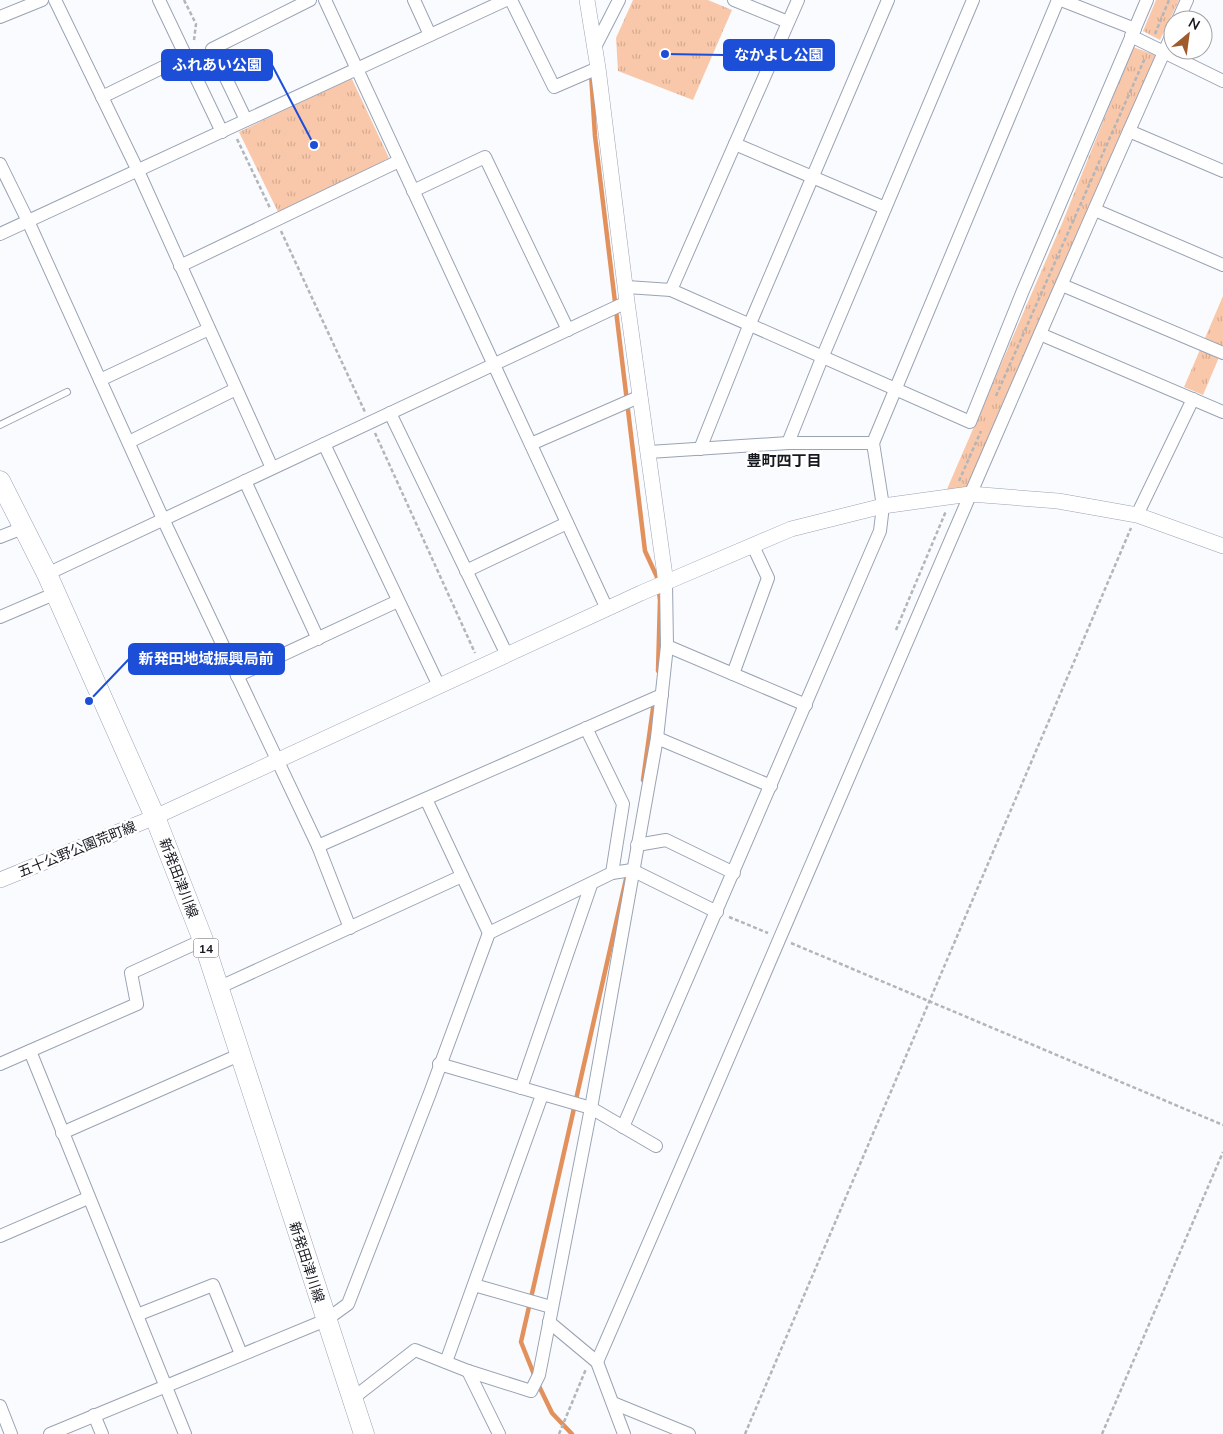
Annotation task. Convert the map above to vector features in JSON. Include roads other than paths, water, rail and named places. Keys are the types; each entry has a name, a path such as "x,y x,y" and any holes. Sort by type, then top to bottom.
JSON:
{"main road":[{"name":"新発田津川線","path":"0,481 47,574 54,594 155,817 220,987 239,1055 364,1434"}],"street":[{"path":"0,17 42,0"},
{"path":"55,0 138,171 272,468"},
{"path":"159,0 186,56 227,130"},
{"path":"246,120 212,49 310,0"},
{"path":"325,0 607,609"},
{"path":"414,0 430,35"},
{"path":"0,234 506,0"},
{"path":"511,0 554,87 598,68"},
{"path":"352,1399 416,1350 468,1371 531,1391 534,1388 539,1375 591,1108 657,738 667,646 666,583 598,68 587,0"},
{"path":"595,47 619,0"},
{"path":"734,0 788,22"},
{"path":"671,290 798,0"},
{"path":"700,449 749,326 888,0"},
{"path":"788,443 973,0"},
{"path":"623,1126 880,532 883,506 873,443 1060,0 1133,32 1163,52"},
{"path":"47,574 568,330 627,294 671,290 970,422 1147,0"},
{"path":"597,1362 781,938 970,494 1163,55"},
{"path":"102,97 186,56"},
{"path":"1179,60 1223,81"},
{"path":"1129,131 1223,171"},
{"path":"735,144 885,208"},
{"path":"413,190 485,156 568,330"},
{"path":"180,266 276,222 399,160"},
{"path":"0,164 28,221 163,519 318,846 350,928"},
{"path":"1095,210 1223,266"},
{"path":"1062,285 1223,353"},
{"path":"100,380 209,329"},
{"path":"1040,334 1223,412"},
{"path":"129,442 236,389"},
{"path":"531,444 641,396"},
{"path":"1137,516 1193,399"},
{"path":"390,413 507,655"},
{"path":"649,452 788,443 873,443"},
{"path":"324,444 439,686"},
{"path":"245,481 318,638"},
{"name":"五十公野公園荒町線","path":"0,880 155,817 607,609 791,529 883,506 970,494 1058,501 1137,516 1223,546"},
{"path":"466,572 567,523"},
{"path":"0,537 23,528"},
{"path":"733,674 768,578 753,546"},
{"path":"0,617 54,594"},
{"path":"237,676 398,601"},
{"path":"667,646 806,705"},
{"path":"318,846 662,695"},
{"path":"586,728 623,804 612,873"},
{"path":"657,738 771,786"},
{"path":"426,799 489,933"},
{"path":"637,845 666,840 734,873"},
{"path":"50,1434 326,1320 348,1304 430,1093 439,1064 489,933 591,885 612,873 632,870 717,912"},
{"path":"220,987 462,876"},
{"path":"521,1088 591,885"},
{"path":"0,1064 137,1004 132,973 202,940"},
{"path":"30,1051 185,1434"},
{"path":"62,1133 239,1055"},
{"path":"439,1064 591,1108 656,1146"},
{"path":"446,1362 542,1095"},
{"path":"0,1236 88,1198"},
{"path":"137,1316 213,1285 240,1354"},
{"path":"474,1285 551,1307"},
{"path":"549,1322 597,1362 624,1434"},
{"path":"468,1371 499,1434"},
{"path":"613,1402 689,1434"},
{"path":"0,1406 11,1434"},
{"path":"94,1415 102,1434"}],"lane":[{"path":"0,425 67,392"}],"waterway":[{"path":"591,73 595,136 645,551 657,577 660,600 658,671"},
{"path":"643,780 654,701"},
{"path":"535,1377 521,1342 626,879"},
{"path":"538,1384 552,1413 572,1434"}],"place":[{"name":"なかよし公園","path":"665,54"},
{"name":"ふれあい公園","path":"314,145"},
{"name":"新発田地域振興局前","path":"89,701"}],"district":[{"name":"豊町四丁目","path":"784,460"}]}
